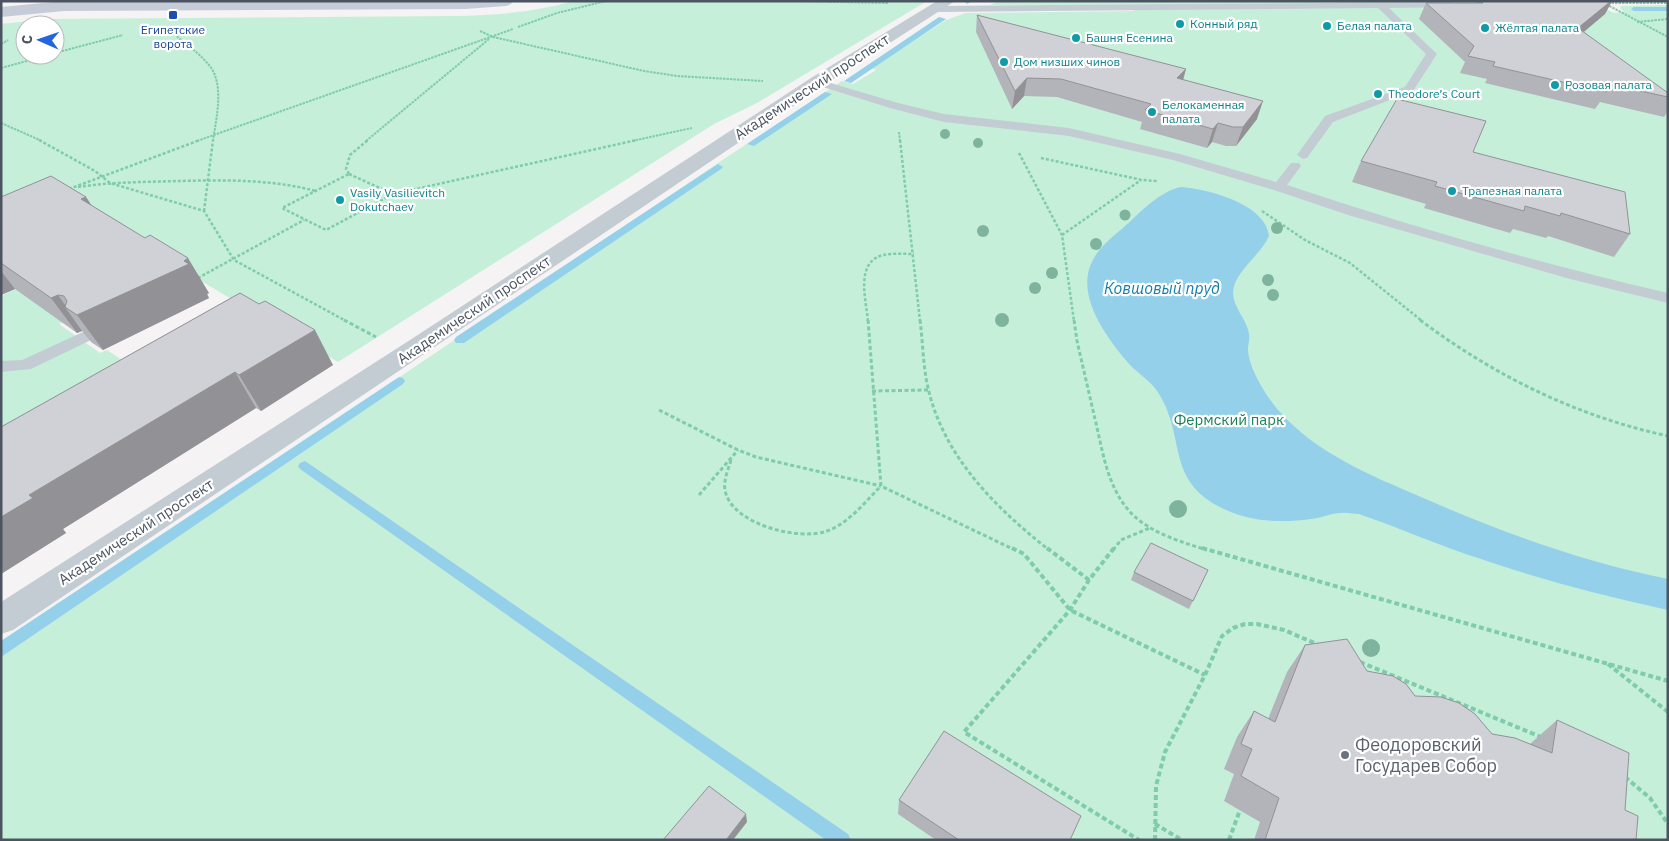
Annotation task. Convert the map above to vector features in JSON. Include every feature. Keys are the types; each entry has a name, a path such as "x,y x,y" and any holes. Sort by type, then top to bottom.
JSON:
{"main road":[{"path":"1,4 51,6 455,4 506,1"},
{"path":"1,12 51,6"}],"street":[{"name":"Академический проспект","path":"1,620 420,346 817,82 942,5"}],"lane":[{"path":"942,5 1458,5"},
{"path":"1303,155 1329,119 1409,88 1432,54 1381,6"},
{"path":"817,82 894,106 944,118 1069,132 1176,157 1279,187 1353,212 1565,274 1668,298"},
{"path":"894,106 898,121"},
{"path":"1279,187 1295,166"},
{"path":"1,367 25,365 83,337"}],"path":[{"path":"70,188 557,13 606,1"},
{"path":"798,1 942,5"},
{"path":"1599,2 1668,37"},
{"path":"1604,4 1668,2"},
{"path":"1636,22 1668,19"},
{"path":"475,29 493,37 644,71 677,76 764,82"},
{"path":"393,194 349,174 346,169 350,155 500,30"},
{"path":"170,31 214,71 217,82 215,135 204,211 234,260 385,341"},
{"path":"1,68 15,64"},
{"path":"898,121 928,390 940,426 950,446 981,486 1043,547 1089,580"},
{"path":"1,123 37,138 103,176 110,183 204,211"},
{"path":"349,174 282,208 326,230 393,194 692,128"},
{"path":"1027,154 1018,152 1062,235 1077,341 1108,474 1121,501 1133,515 1151,528 1174,539 1201,548 1668,681"},
{"path":"1036,156 1142,180 1062,235"},
{"path":"61,190 110,183 207,180 271,182 291,184 316,190"},
{"path":"1260,210 1318,248 1348,262 1425,323 1503,375 1551,400 1581,412 1628,427 1668,436"},
{"path":"191,281 234,260 305,220"},
{"path":"881,486 864,274 867,264 879,255 914,254"},
{"path":"872,391 928,390"},
{"path":"659,410 738,450 881,486 1024,554 1070,610 1205,675"},
{"path":"699,495 738,450"},
{"path":"730,460 725,480 726,494 734,508 748,518 778,531 797,534 824,532 844,522 881,486"},
{"path":"1139,840 964,732 1070,610 1089,580 1121,540 1151,528"},
{"path":"1155,840 1156,786 1165,752 1205,675 1222,636 1226,632 1241,626 1269,625 1323,646"},
{"path":"1350,658 1551,741"},
{"path":"1606,662 1668,712"},
{"path":"1622,775 1644,792 1668,824"},
{"path":"1230,840 1240,810"},
{"path":"1154,824 1182,840"}],"green space":[{"path":"574,1 927,1 757,103 714,124 338,362 179,268 1,238 1,24 15,22 15,65 65,65 65,19 471,16 545,8"},
{"name":"Фермский парк","path":"999,1 1589,1 1614,13 1624,12 1620,8 1621,6 1668,5 1668,840 1,840 1,645 724,159 842,81 853,84 876,70 871,68 946,20 966,13 1135,11 1132,5 990,5"},
{"path":"18,288 66,321 59,324 100,353 107,350 160,386 1,481 1,296"}],"water":[{"name":"Ковшовый пруд","path":"1181,187 1206,191 1234,200 1258,215 1265,225 1269,236 1242,271 1234,285 1233,292 1248,329 1249,357 1255,374 1270,399 1294,427 1310,440 1364,472 1451,510 1573,555 1668,579 1668,610 1527,574 1466,554 1359,514 1343,513 1300,520 1257,519 1236,514 1206,499 1193,486 1185,473 1173,427 1159,394 1150,382 1130,365 1104,331 1091,305 1088,291 1088,277 1091,264 1109,240 1157,198"}],"building":[{"path":"1481,1 1611,1 1578,28 1668,93 1668,97 1608,84 1606,92 1493,66 1495,62 1468,56 1474,46 1426,3 1483,3"},
{"path":"977,15 1186,69 1177,78 1263,101 1243,127 1233,127 1218,123 1213,129 1145,110 1151,104 1061,79 1027,78 1015,91"},
{"path":"1397,99 1486,121 1473,152 1625,192 1630,234 1561,213 1560,216 1525,206 1524,211 1435,186 1437,182 1361,161"},
{"path":"51,176 86,197 81,199 145,238 150,235 188,258 184,261 189,264 77,315 65,307 67,301 64,296 58,295 51,298 1,263 1,197"},
{"path":"240,293 259,304 265,301 315,330 239,375 235,372 29,495 33,498 1,517 1,427"},
{"path":"1151,543 1208,570 1193,601 1134,572"},
{"name":"Феодоровский Государев Собор","path":"1347,639 1367,671 1393,676 1406,684 1415,696 1441,697 1459,703 1475,714 1492,734 1515,738 1552,753 1557,720 1629,753 1625,810 1638,816 1636,840 1265,840 1279,798 1241,776 1252,749 1241,744 1254,711 1275,722 1305,645"},
{"path":"944,731 1081,816 1070,840 959,840 899,800"},
{"path":"709,786 746,814 726,840 663,840"}],"waterway":[{"path":"1634,9 1668,9"},
{"path":"848,81 942,19"},
{"path":"751,144 828,94"},
{"path":"460,340 718,167"},
{"path":"1,650 399,381"},
{"path":"305,466 842,840"}],"place":[{"name":"Египетские ворота","path":"173,15"},
{"name":"Конный ряд","path":"1180,24"},
{"name":"Белая палата","path":"1327,26"},
{"name":"Жёлтая палата","path":"1485,28"},
{"name":"Башня Есенина","path":"1076,38"},
{"name":"Дом низших чинов","path":"1004,62"},
{"name":"Розовая палата","path":"1555,85"},
{"name":"Theodore’s Court","path":"1378,94"},
{"name":"Белокаменная палата","path":"1152,112"},
{"name":"Трапезная палата","path":"1452,191"},
{"name":"Vasily Vasilievitch Dokutchaev","path":"340,200"},
{"name":"Феодоровский Государев Собор","path":"1345,755"}]}
